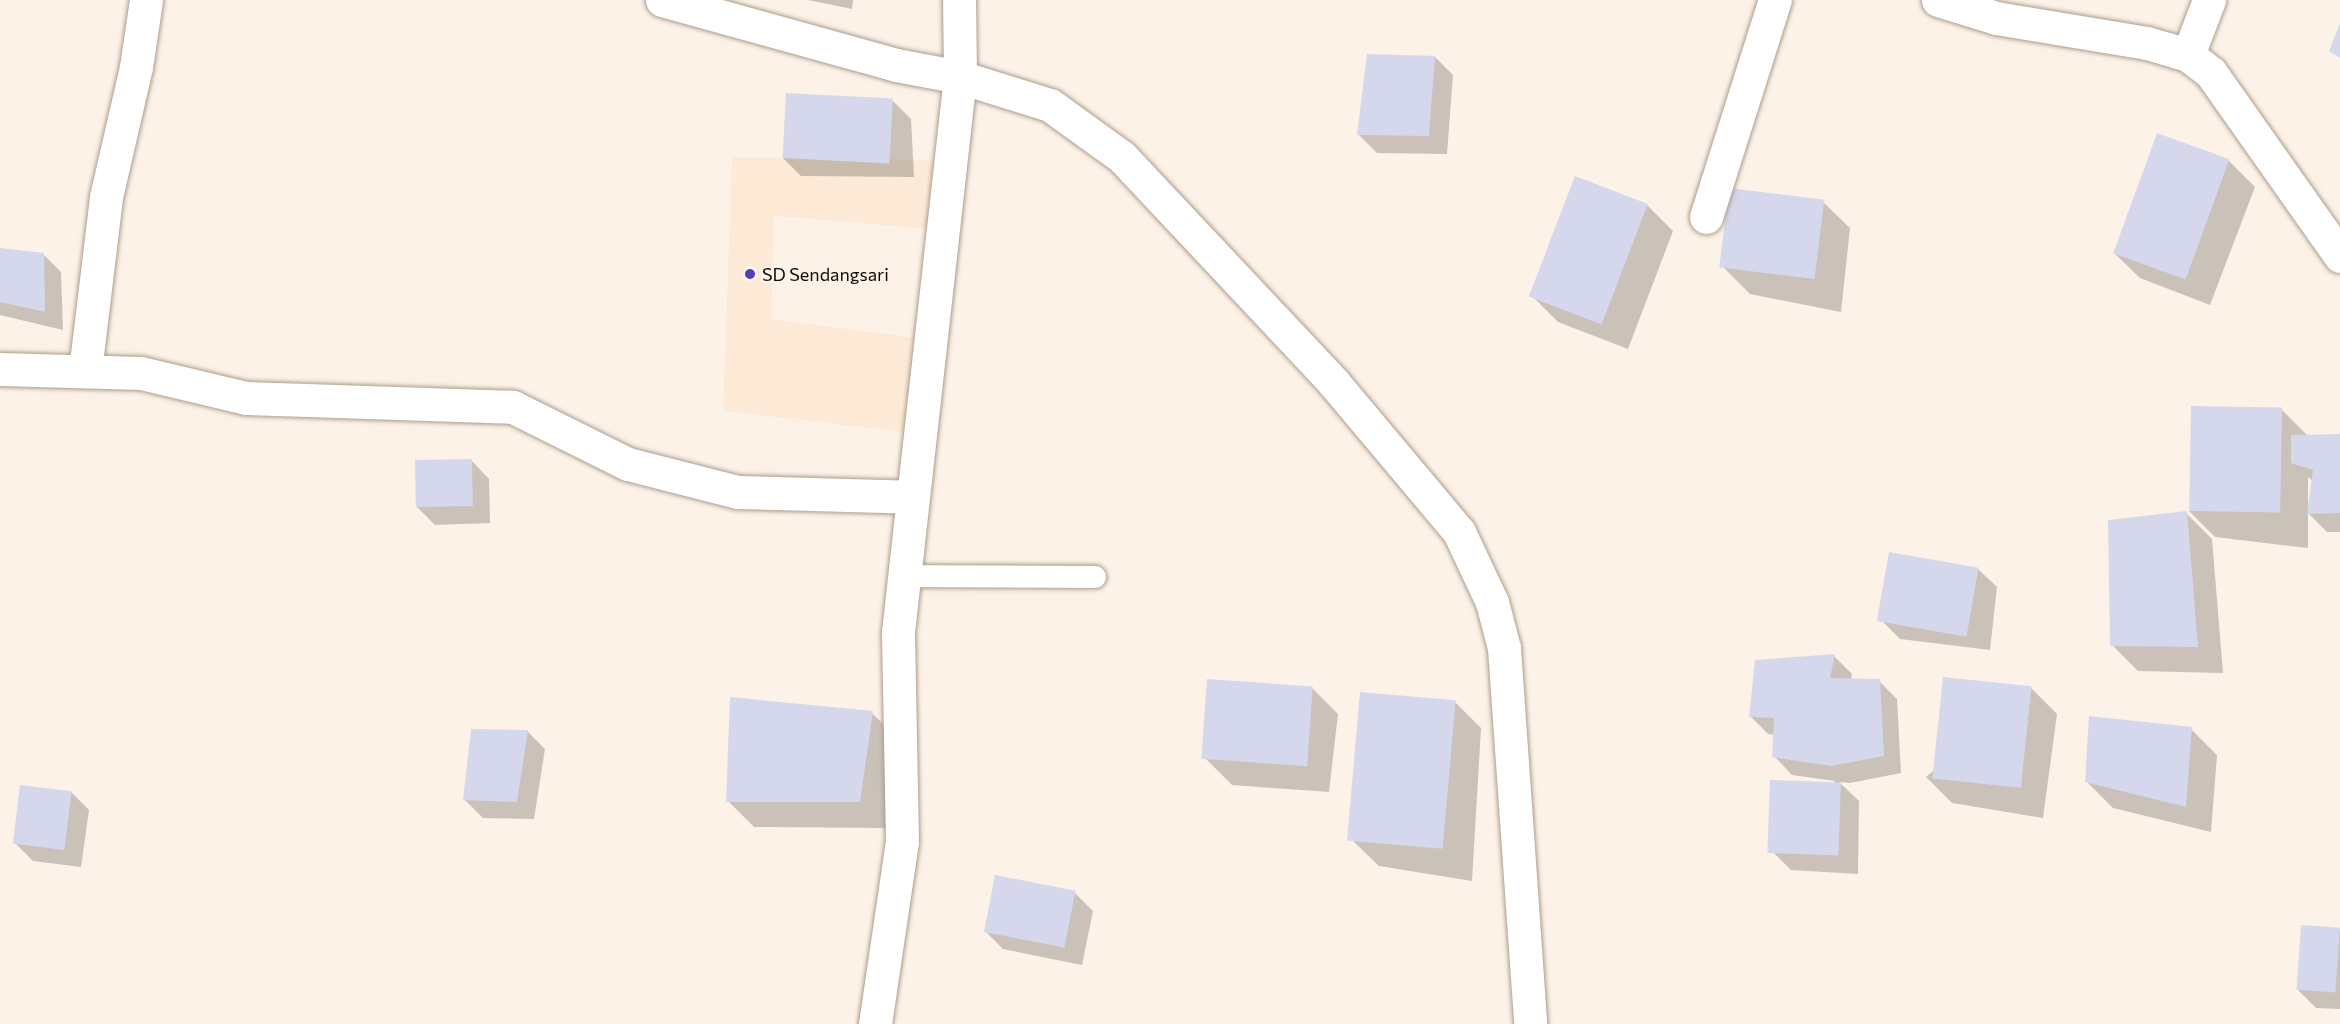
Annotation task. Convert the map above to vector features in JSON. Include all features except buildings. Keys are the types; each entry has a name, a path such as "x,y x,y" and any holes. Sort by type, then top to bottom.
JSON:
{"street":[{"path":"85,371 106,197 136,67 146,0"},
{"path":"662,0 896,65 960,76 1050,105 1122,156 1334,383 1459,532 1492,602 1504,648 1530,1024"},
{"path":"875,1024 902,843 898,632 960,76 959,0"},
{"path":"1706,217 1775,0"},
{"path":"1938,0 1996,18 2147,43 2188,55 2211,73 2340,256"},
{"path":"2188,55 2209,0"},
{"path":"0,369 141,373 246,398 513,407 628,464 738,492 912,497"}],"lane":[{"path":"904,576 1095,577"}],"shaded area":[{"name":"SD Sendangsari","path":"732,157 933,160 931,229 774,216 771,319 916,338 914,433 723,411"}],"place":[{"name":"SD Sendangsari","path":"750,274"}]}
